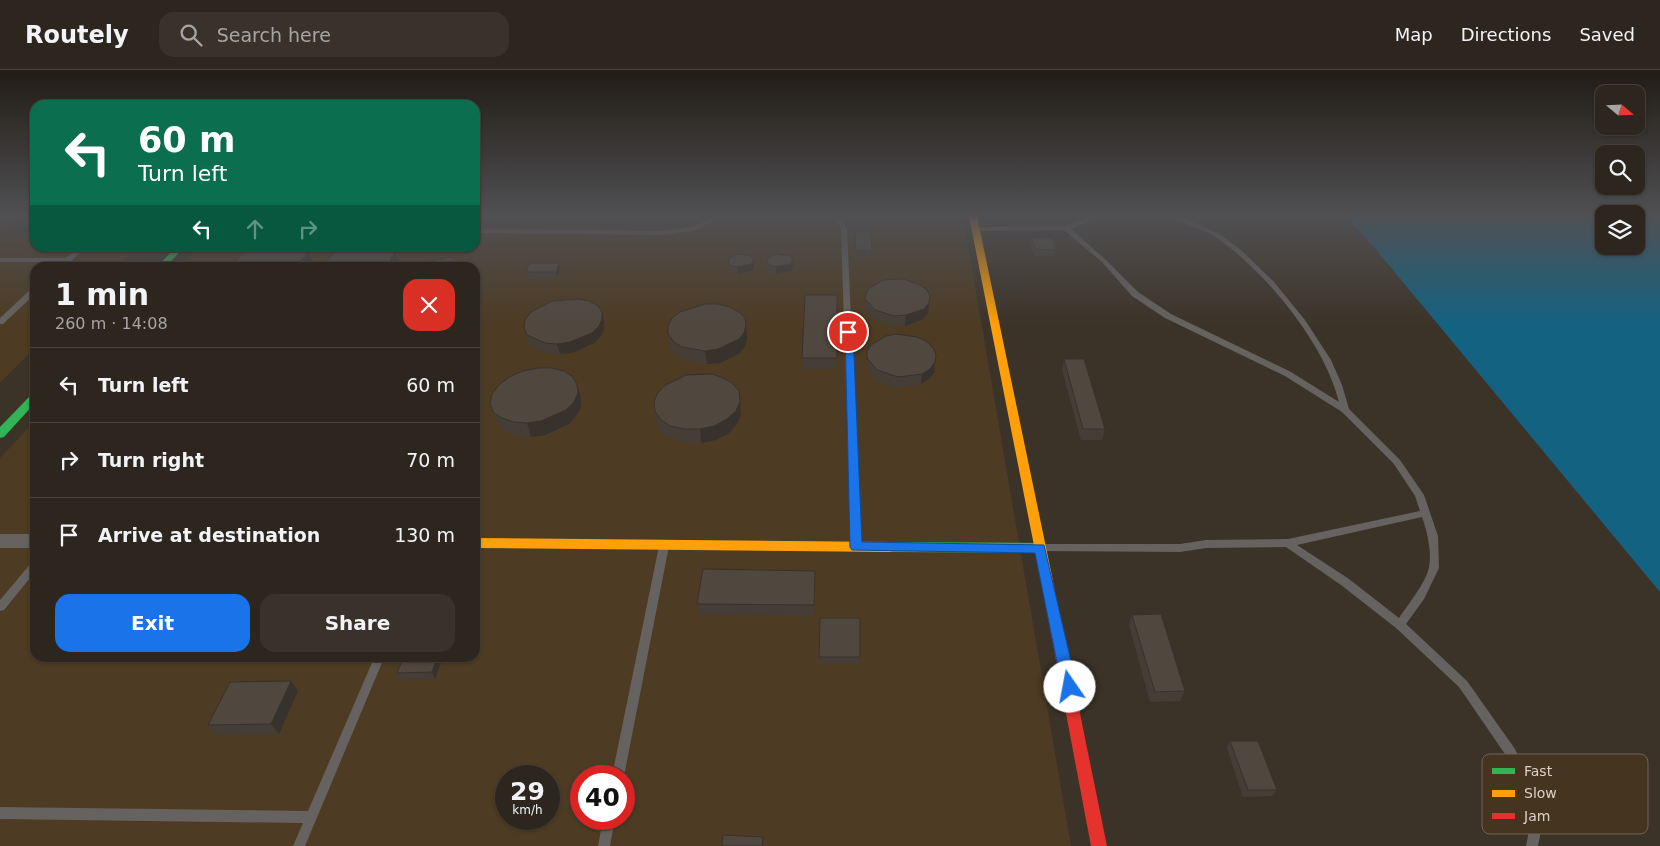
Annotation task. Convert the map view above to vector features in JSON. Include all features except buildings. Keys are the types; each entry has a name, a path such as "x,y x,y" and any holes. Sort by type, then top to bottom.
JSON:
{"street":[{"path":"166,262 175,252"},
{"path":"980,252 1070,687 1098,846"},
{"path":"0,434 30,402"},
{"path":"0,541 30,541"},
{"path":"480,543 1040,548"}],"lane":[{"path":"66,262 77,252"},
{"path":"845,252 856,547"},
{"path":"1094,252 1135,294 1168,316 1288,374 1345,410 1397,462 1419,495 1433,536 1434,568 1420,596 1400,625"},
{"path":"1240,252 1248,258 1287,303 1324,355 1336,377 1345,410"},
{"path":"0,260 68,260"},
{"path":"0,322 30,295"},
{"path":"1040,548 1180,548 1206,544 1288,543 1425,513"},
{"path":"1288,543 1345,582 1400,625 1462,684 1511,754"},
{"path":"620,765 664,546"},
{"path":"0,608 30,571"},
{"path":"299,846 377,662"},
{"path":"0,813 312,817"},
{"path":"604,846 607,830"}],"shaded area":[{"path":"0,252 132,252 121,262 30,262 30,353 0,383"},
{"path":"194,252 969,252 1071,846 0,846 0,458 30,426 30,662 480,662 480,262 184,262"}],"water":[{"path":"1378,252 1595,252 1595,255 1645,255 1645,252 1660,252 1660,592"}],"traffic: fast":[{"path":"166,262 175,252"},
{"path":"0,434 30,402"},
{"path":"890,547 1040,548"}],"traffic: slow":[{"path":"980,252 1047,581"},
{"path":"480,543 890,547"}],"traffic: jam":[{"path":"1047,581 1099,846"}],"route":[{"path":"848,332 856,547 1040,548 1070,687"}]}
